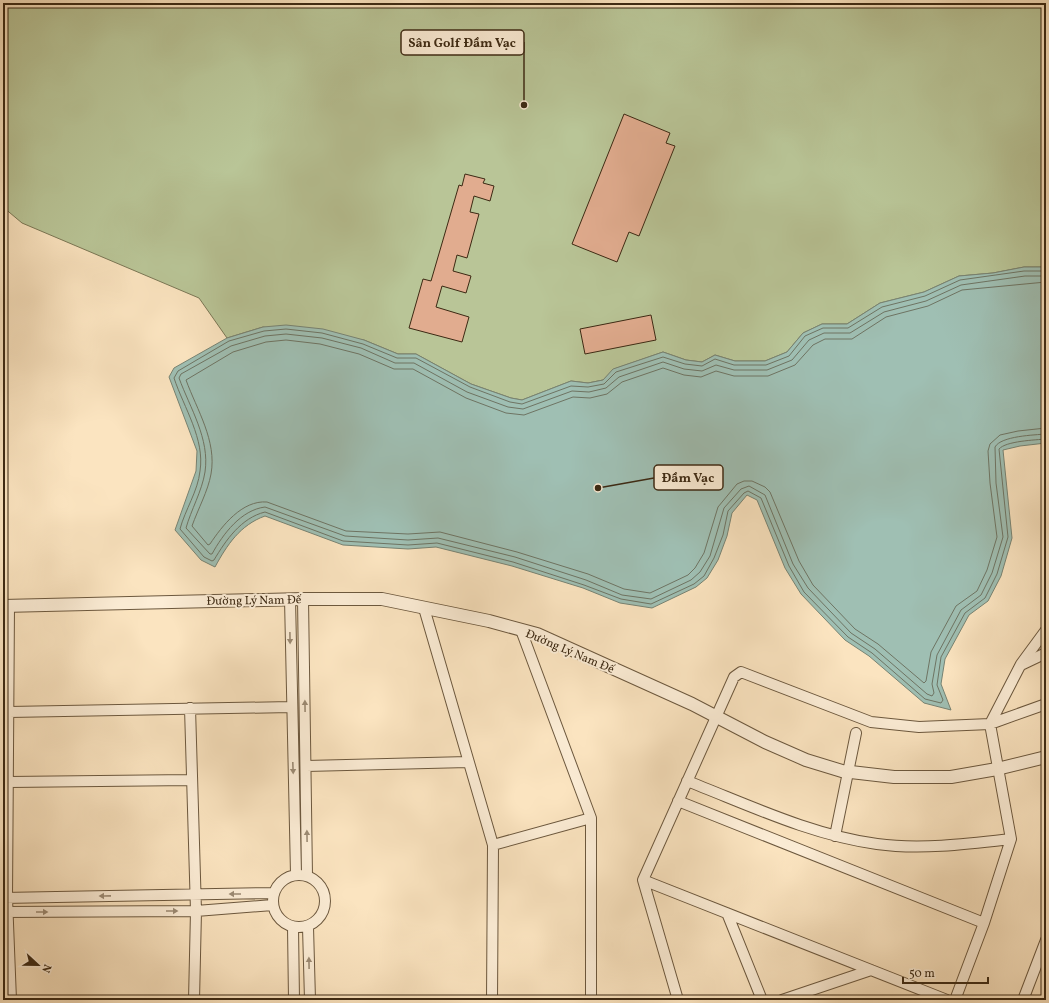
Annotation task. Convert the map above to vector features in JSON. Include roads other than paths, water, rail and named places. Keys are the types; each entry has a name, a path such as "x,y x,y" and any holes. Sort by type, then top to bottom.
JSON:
{"street":[{"name":"Đường Lý Nam Đế","path":"6,606 290,599 382,599 489,621 537,634 716,716 806,760 849,772 894,777 951,777 997,769 1046,757"},
{"path":"290,599 291,707 296,874"},
{"path":"303,599 307,875"},
{"path":"6,606 9,782 5,898 10,1000"},
{"path":"424,608 493,845 492,1000"},
{"path":"521,630 591,818 591,1000"},
{"path":"955,1000 984,923 1011,839 990,724 1021,664 1046,630"},
{"path":"1021,664 1046,653"},
{"path":"678,1000 643,880 734,677 742,672 871,722 919,727 990,724 1046,704"},
{"path":"9,712 291,707"},
{"path":"190,708 194,894 196,911 194,1000"},
{"path":"835,836 856,733"},
{"path":"306,766 468,762"},
{"path":"9,782 191,780"},
{"path":"687,781 819,832 878,844 947,846 1011,839"},
{"path":"678,800 984,923"},
{"path":"493,845 591,818"},
{"path":"296,874 307,875 320,885 325,900 323,911 317,921 308,927 293,927 279,918 273,905 274,893 281,882 296,874"},
{"path":"643,880 947,1000"},
{"path":"5,898 274,893"},
{"path":"6,912 196,911 273,905"},
{"path":"727,913 762,1000"},
{"path":"293,927 294,1000"},
{"path":"308,927 310,1000"},
{"path":"1023,1000 1046,940"},
{"path":"782,1000 871,970"}],"water":[{"path":"1024,267 1046,267 1046,443 1020,446 1003,450 1012,538 1001,576 988,601 969,615 945,659 941,684 951,710 924,703 869,656 845,640 801,594 785,568 757,500 747,495 732,513 727,536 718,560 707,578 696,587 652,608 620,603 583,588 512,566 436,547 408,549 343,545 265,516 241,530 224,551 215,567 201,560 175,530 196,471 197,451 169,377 174,368 227,338 263,327 286,325 323,329 364,340 398,354 416,354 471,384 511,398 522,400 571,381 588,383 603,380 613,369 663,352 686,360 702,362 715,355 735,361 765,361 787,352 803,333 822,324 847,324 880,303 924,292 959,276 993,273"}],"place":[{"name":"Sân Golf Đầm Vạc","path":"524,105"},
{"name":"Đầm Vạc","path":"598,488"}]}
